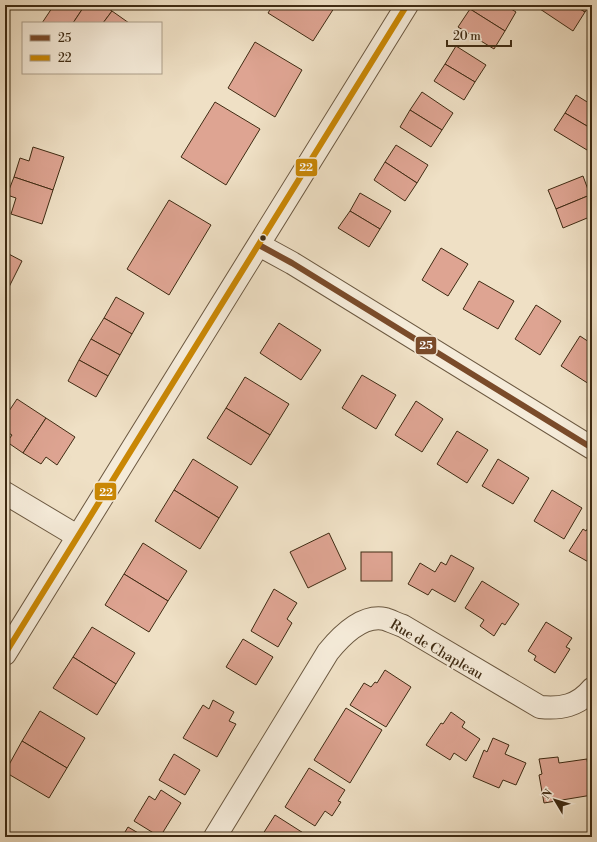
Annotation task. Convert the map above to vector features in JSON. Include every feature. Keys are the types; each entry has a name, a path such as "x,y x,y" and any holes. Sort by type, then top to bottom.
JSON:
{"street":[{"path":"5,654 407,5"},
{"path":"259,245 292,263 592,448"},
{"path":"5,493 77,536"},
{"name":"Rue de Chapleau","path":"214,837 328,652 341,636 354,626 370,620 384,619 403,626 540,707 557,709 575,703 592,689"}],"building":[{"path":"54,5 85,5 74,22 43,22"},
{"path":"85,5 103,5 112,11 104,22 74,22"},
{"path":"273,5 336,5 313,41 268,13"},
{"path":"472,5 505,5 516,12 505,31 470,9"},
{"path":"534,5 574,5 585,12 573,31"},
{"path":"574,5 590,5 585,12"},
{"path":"470,9 505,31 494,49 458,27"},
{"path":"112,11 128,22 104,22"},
{"path":"255,42 302,70 275,117 228,88"},
{"path":"456,46 486,65 475,82 445,64"},
{"path":"445,64 475,82 464,100 434,81"},
{"path":"422,92 453,113 442,130 410,110"},
{"path":"576,95 592,105 592,129 565,113"},
{"path":"215,102 260,129 226,185 181,157"},
{"path":"410,110 442,130 431,147 400,127"},
{"path":"565,113 592,129 592,142 587,150 554,130"},
{"path":"396,145 428,165 417,183 385,162"},
{"path":"33,147 64,157 53,190 14,177 20,158 29,161"},
{"path":"385,162 417,183 405,201 374,180"},
{"path":"583,176 590,195 556,209 548,190"},
{"path":"14,177 53,190 42,224 11,214 16,198 7,195"},
{"path":"360,193 391,211 380,229 350,211"},
{"path":"590,195 592,216 563,228 556,209"},
{"path":"169,200 211,225 169,295 127,269"},
{"path":"350,211 380,229 369,247 338,228"},
{"path":"441,248 468,264 448,296 422,280"},
{"path":"5,252 22,261 7,291 5,290"},
{"path":"479,281 514,301 498,329 463,309"},
{"path":"116,297 144,313 132,334 104,318"},
{"path":"536,305 561,321 540,355 515,339"},
{"path":"104,318 132,334 120,355 91,339"},
{"path":"279,323 321,350 301,380 260,353"},
{"path":"580,336 592,344 592,379 589,384 561,366"},
{"path":"91,339 120,355 108,376 79,360"},
{"path":"79,360 108,376 96,397 68,381"},
{"path":"362,375 396,395 376,429 342,408"},
{"path":"245,377 289,404 270,435 226,408"},
{"path":"17,399 46,418 23,453 7,442 12,435 5,431 5,417"},
{"path":"416,401 443,419 422,452 395,435"},
{"path":"226,408 270,435 251,465 207,438"},
{"path":"46,418 75,437 57,465 46,457 41,464 23,453"},
{"path":"457,431 488,450 467,483 437,464"},
{"path":"193,459 238,487 219,518 174,490"},
{"path":"498,459 529,478 513,504 482,486"},
{"path":"174,490 219,518 200,549 155,521"},
{"path":"552,490 582,508 564,539 534,521"},
{"path":"592,521 592,564 569,551 583,529 586,531"},
{"path":"329,533 346,569 308,588 290,552"},
{"path":"143,543 187,571 168,601 124,574"},
{"path":"361,552 392,552 392,581 361,581"},
{"path":"451,555 474,568 455,602 432,589 428,595 408,584 420,563 435,572 441,562 446,565"},
{"path":"124,574 168,601 149,632 105,605"},
{"path":"482,581 519,604 505,625 502,623 494,636 480,626 484,620 465,608"},
{"path":"274,589 297,603 287,619 292,623 278,647 251,631"},
{"path":"546,622 572,638 566,647 570,649 555,673 534,660 536,656 528,651"},
{"path":"92,627 135,653 116,684 73,657"},
{"path":"243,639 273,657 256,685 226,667"},
{"path":"73,657 116,684 97,715 53,688"},
{"path":"385,670 411,687 386,727 350,705 364,683 371,687 375,682 377,683"},
{"path":"213,700 234,712 229,721 236,724 217,757 183,738 203,705 209,709"},
{"path":"346,708 382,730 350,783 314,760"},
{"path":"40,711 85,738 67,768 22,741"},
{"path":"451,712 465,722 462,727 480,739 466,761 454,753 450,760 426,745 441,723 443,724"},
{"path":"493,738 509,745 505,754 526,763 516,785 503,780 499,788 473,777 484,750 487,752"},
{"path":"22,741 67,768 49,798 5,772"},
{"path":"174,754 200,770 185,795 159,780"},
{"path":"558,757 559,763 587,759 592,795 544,803 539,775 542,774 539,759"},
{"path":"309,768 345,790 338,801 341,802 332,816 325,811 315,826 285,807"},
{"path":"161,790 181,803 160,837 134,821 149,796 155,800"},
{"path":"275,815 308,836 261,837"},
{"path":"128,827 145,837 122,837"}],"transit line":[{"name":"22","path":"5,654 407,5"},
{"name":"25","path":"259,245 292,263 592,448"}]}
